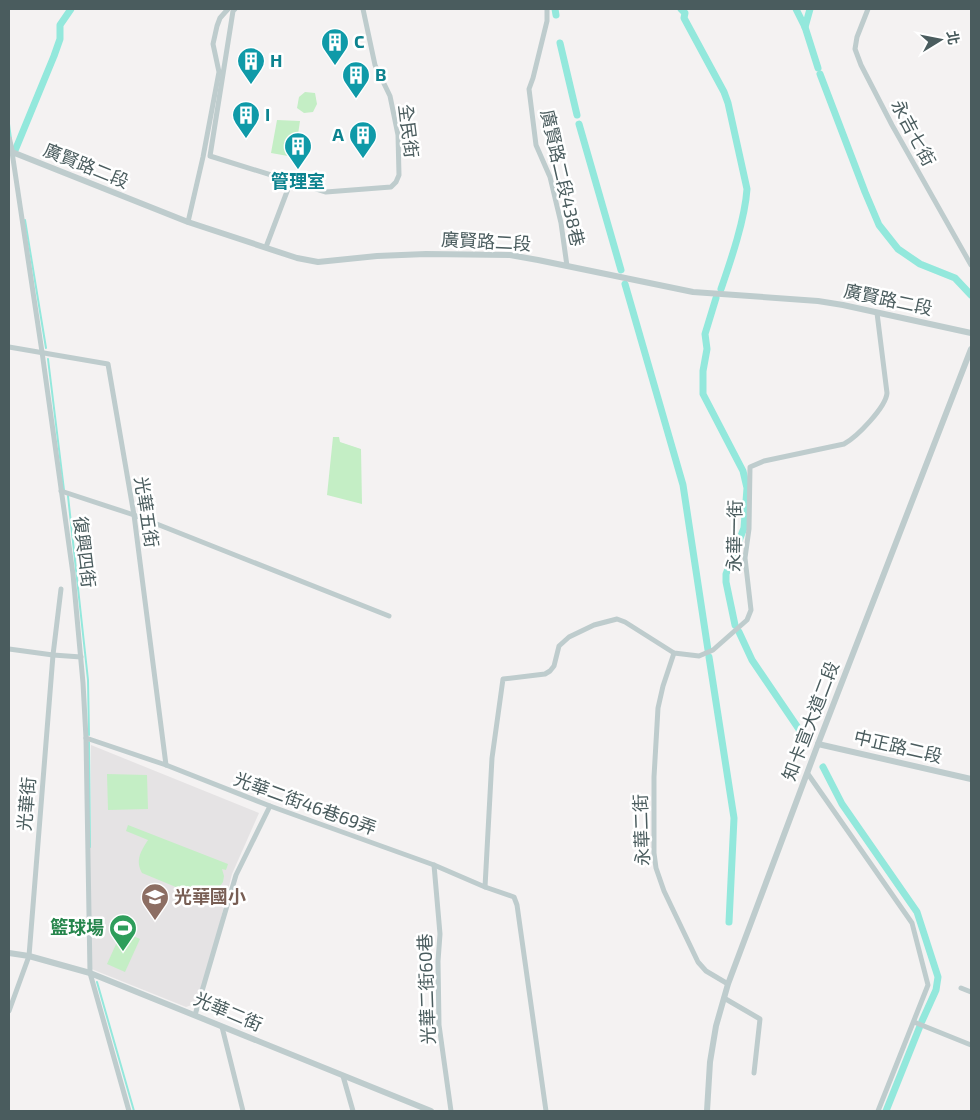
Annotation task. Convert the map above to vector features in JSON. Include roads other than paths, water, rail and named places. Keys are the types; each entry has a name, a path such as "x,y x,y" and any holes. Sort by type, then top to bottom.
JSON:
{"street":[{"path":"188,222 203,157 218,72 213,44 216,26 228,9"},
{"name":"全民街","path":"235,9 233,11 210,156 326,192 391,187 396,182 398,175 398,136 390,96 375,65 364,9"},
{"name":"廣賢路二段438巷","path":"547,9 548,21 529,89 536,145 550,177 567,266"},
{"name":"永吉七街","path":"868,9 857,37 856,49 862,65 897,133 971,266"},
{"name":"復興四街","path":"9,139 42,352 73,574 86,738 90,973 129,1111"},
{"name":"廣賢路二段","path":"12,152 188,222 297,258 318,262 377,256 510,255 693,292 818,301 971,333"},
{"path":"266,247 291,181"},
{"name":"永華一街","path":"485,887 492,758 503,679 537,675 550,671 554,666 559,646 564,640 594,625 617,619 625,622 674,653 699,656 713,650 749,618 751,610 745,558 749,529 750,467 764,461 844,444 854,437 884,404 887,393 877,313"},
{"name":"光華五街","path":"9,347 108,364 134,515 166,765"},
{"name":"知卡宣大道二段","path":"707,1111 710,1062 716,1026 728,984 818,744 971,348"},
{"path":"61,491 134,515 389,616"},
{"name":"光華街","path":"9,1010 29,956 53,655 61,589"},
{"path":"9,649 81,657"},
{"name":"永華二街","path":"674,653 658,708 654,777 655,861 664,891 698,962 706,971 728,984"},
{"name":"光華二街46巷69弄","path":"86,738 166,765 270,806 434,865 514,897 518,905 546,1111"},
{"name":"中正路二段","path":"818,744 971,779"},
{"path":"808,774 912,923 928,985 878,1111"},
{"path":"195,1015 236,875 270,806"},
{"name":"光華二街60巷","path":"434,865 440,934 438,961 439,1025 451,1111"},
{"name":"光華二街","path":"9,953 29,956 90,973 431,1111"},
{"path":"961,988 971,992"},
{"path":"724,998 760,1019 754,1073"},
{"path":"914,1022 971,1045"},
{"path":"222,1027 243,1111"},
{"path":"343,1076 353,1111"}],"waterway":[{"path":"14,153 54,56 60,39 60,25 71,9"},
{"path":"555,9 556,15"},
{"path":"681,9 685,13 684,18 724,92 747,189 741,226 721,289"},
{"path":"796,9 805,27 818,68"},
{"path":"805,27 810,9"},
{"path":"560,43 577,115"},
{"path":"820,74 879,225 898,249 920,264 955,278 971,295"},
{"path":"9,124 11,139"},
{"path":"579,124 621,270"},
{"path":"25,220 46,348"},
{"path":"625,284 683,485 708,650"},
{"path":"716,298 705,334 707,349 703,371 703,394 743,471 747,488 744,528 726,574 735,625"},
{"path":"48,359 64,490"},
{"path":"68,496 88,680 89,735"},
{"path":"739,632 752,660 807,741"},
{"path":"709,657 734,818 729,922"},
{"path":"89,742 90,847"},
{"path":"823,767 842,804 917,912 938,977 936,990 922,1021"},
{"path":"97,982 134,1111"},
{"path":"886,1111 920,1026"}],"place":[{"name":"C","path":"335,66"},
{"name":"H","path":"251,85"},
{"name":"B","path":"356,99"},
{"name":"I","path":"246,139"},
{"name":"A","path":"363,159"},
{"name":"管理室","path":"298,170"},
{"name":"光華國小","path":"155,921"},
{"name":"籃球場","path":"123,952"}]}
